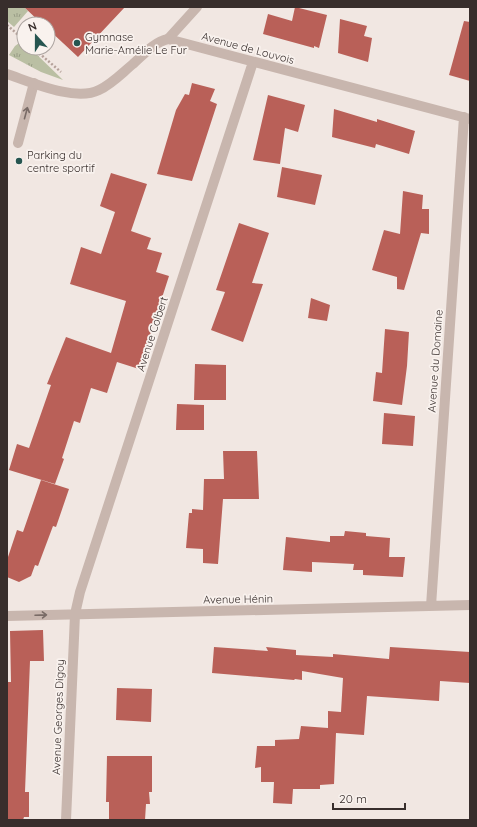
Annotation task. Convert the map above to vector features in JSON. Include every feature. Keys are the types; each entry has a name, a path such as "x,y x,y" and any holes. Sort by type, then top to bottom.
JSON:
{"street":[{"path":"7,74 72,93 98,91 111,83 157,43 168,39 197,7"},
{"name":"Avenue de Louvois","path":"168,39 467,118"},
{"name":"Avenue Colbert","path":"75,614 82,584 253,62"},
{"path":"18,144 34,83"},
{"name":"Avenue du Domaine","path":"430,606 467,118"},
{"name":"Avenue Hénin","path":"7,616 470,605"},
{"name":"Avenue Georges Digoy","path":"66,820 75,614"}],"path":[{"path":"7,25 16,33"},
{"path":"42,56 65,76"}],"green space":[{"path":"7,7 24,7 28,11 24,16 16,16 16,25 14,27 7,21"},
{"path":"16,45 16,56 38,56 63,80 41,72 9,55"}],"building":[{"name":"Gymnase Marie-Amélie Le Fur","path":"24,7 125,7 78,57 56,36 56,16 34,16"},
{"path":"295,7 327,15 319,48 314,46 314,48 263,34 268,14 292,21"},
{"path":"340,19 367,26 364,36 372,38 368,62 338,53"},
{"path":"464,21 470,22 470,81 449,75"},
{"path":"192,83 215,89 210,101 217,104 192,181 157,174 176,110 185,94 189,95"},
{"path":"268,95 305,105 298,132 285,128 280,164 253,160"},
{"path":"334,109 377,122 377,119 415,131 409,154 376,144 375,148 332,137"},
{"path":"282,167 322,175 315,205 277,197"},
{"path":"111,173 147,184 131,231 151,238 147,249 162,253 156,272 169,276 139,369 117,362 107,393 91,388 80,423 74,421 62,458 64,459 55,484 9,470 17,444 29,448 51,385 47,384 66,337 111,353 126,301 70,284 81,247 101,254 115,212 100,206"},
{"path":"403,191 423,195 422,209 429,209 429,234 421,233 404,290 397,289 397,277 372,270 384,230 400,234"},
{"path":"239,223 269,233 252,283 263,284 243,342 211,330 225,292 216,290"},
{"path":"311,298 330,305 327,321 308,318"},
{"path":"385,329 409,332 407,366 402,405 373,401 376,372 382,373"},
{"path":"195,364 226,365 226,400 194,400"},
{"path":"177,404 204,405 204,430 176,430"},
{"path":"384,413 415,416 413,446 382,444"},
{"path":"223,451 257,451 259,499 223,499 218,564 203,563 203,549 186,548 189,513 192,513 192,509 203,510 204,479 224,479"},
{"path":"41,480 69,489 56,527 53,526 38,566 35,565 31,576 19,582 7,577 7,560 17,530 23,532"},
{"path":"345,531 366,533 366,536 390,538 389,557 405,557 403,577 363,575 363,570 353,570 354,564 312,562 312,572 283,570 286,537 330,542 330,536 344,536"},
{"path":"43,630 44,661 30,661 25,792 29,792 29,817 24,817 23,820 7,820 7,682 11,682 10,631"},
{"path":"214,647 268,651 266,647 296,650 296,655 333,657 333,654 389,659 390,647 470,652 470,683 440,681 439,701 367,696 364,735 336,733 334,784 320,785 320,789 293,789 292,804 273,803 274,782 261,782 261,767 255,768 257,746 275,746 275,740 299,739 301,726 328,728 328,711 341,712 343,678 302,671 302,680 212,673"},
{"path":"117,688 152,689 151,722 116,720"},
{"path":"107,756 152,756 152,792 149,792 150,804 146,804 145,820 109,820 109,802 106,802"}],"place":[{"name":"Gymnase Marie-Amélie Le Fur","path":"77,43"},
{"name":"Parking du centre sportif","path":"19,161"}]}
